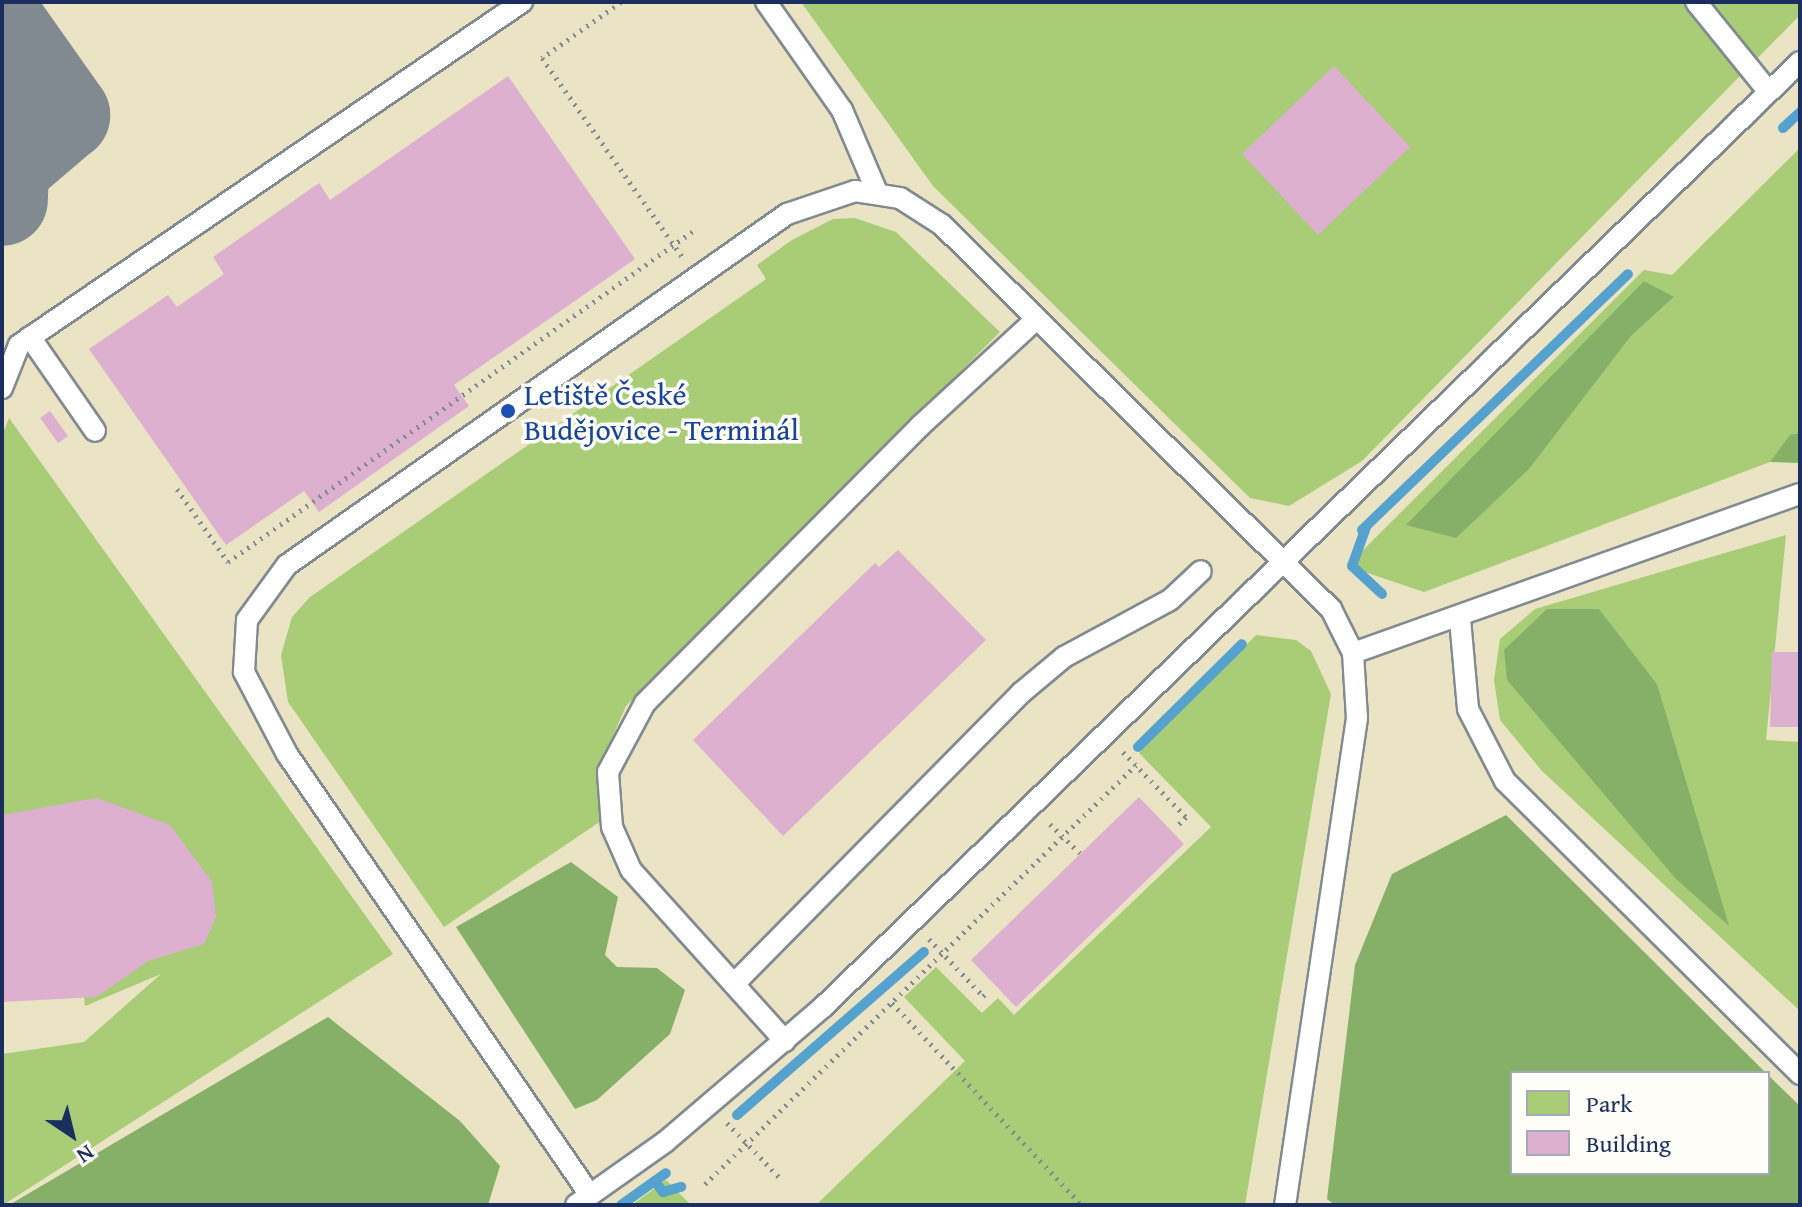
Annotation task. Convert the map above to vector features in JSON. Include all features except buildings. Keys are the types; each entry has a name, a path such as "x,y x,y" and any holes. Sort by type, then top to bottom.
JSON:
{"lane":[{"path":"2,388 19,345 522,2"},
{"path":"766,2 842,110 877,192"},
{"path":"1696,2 1768,91"},
{"path":"1285,1205 1357,718 1353,653 1331,609 1283,561 1034,321 942,225 919,207 877,192 811,202 697,278 287,565 256,600 241,649 250,690 287,754 583,1200 710,1104 785,1041 912,921 1031,805 1105,734 1283,561 1768,91 1800,62"},
{"path":"785,1041 631,870 612,827 608,772 645,703 1034,321"},
{"path":"30,337 95,431"},
{"path":"1353,653 1460,619 1800,494"},
{"path":"734,984 1021,693 1064,657 1170,600 1201,571"},
{"path":"1460,619 1468,709 1505,781 1800,1074"}],"path":[{"path":"621,2 542,58 697,278"},
{"path":"177,489 228,562 693,231"},
{"path":"1105,734 1186,817 1177,826"},
{"path":"705,1184 1136,765"},
{"path":"1031,805 1081,854"},
{"path":"912,921 983,996 988,992"},
{"path":"892,1003 921,1040 1082,1205"},
{"path":"710,1104 779,1177"}],"green space":[{"path":"801,2 1800,2 1800,15 1362,461 1289,506 1250,498 933,186"},
{"path":"1800,148 1800,433 1770,462 1424,592 1347,566 1644,270 1672,275","holes":["1644,281 1673,298 1630,337"]},
{"path":"855,218 896,232 1000,332 626,706 601,763 601,821 444,927 288,702 281,655 292,617 310,597 766,279 757,265 792,240 833,219"},
{"path":"1644,281 1674,297 1630,337 1529,469 1456,538 1406,525"},
{"path":"9,418 393,954 3,1205 2,1054 84,1042 161,974 85,1006 82,975 2,973 2,436"},
{"path":"1800,433 1800,463 1770,462 1790,435"},
{"path":"1786,535 1766,740 1800,742 1800,1011 1542,771 1500,720 1494,680 1500,639 1535,609","holes":["1547,609 1599,610 1657,684"]},
{"path":"1547,609 1599,609 1657,684 1729,926 1676,879 1507,680 1504,650"},
{"path":"1256,635 1296,640 1311,651 1331,694 1245,1205 816,1205 965,1061 904,997 936,967 982,1013 998,998 1014,1015 1211,827 1139,753"},
{"path":"1506,815 1764,1071 1510,1071 1510,1175 1770,1175 1770,1077 1800,1106 1800,1205 1335,1205 1327,1199 1355,965 1392,874"},
{"path":"571,862 618,897 605,955 617,967 657,968 685,990 670,1034 597,1100 575,1109 456,927"},
{"path":"328,1017 460,1121 500,1166 488,1205 9,1205"},
{"path":"666,1180 691,1205 632,1205"}],"waterway":[{"path":"1783,128 1800,112"},
{"path":"1362,530 1628,274"},
{"path":"1366,527 1352,566 1382,594"},
{"path":"1138,747 1242,644"},
{"path":"737,1115 924,952"},
{"path":"621,1205 666,1173"},
{"path":"655,1181 663,1192 681,1187"}],"taxiway":[{"path":"2,27 64,115 3,167 2,200"}],"place":[{"name":"Letiště České Budějovice - Terminál","path":"508,411"}]}
